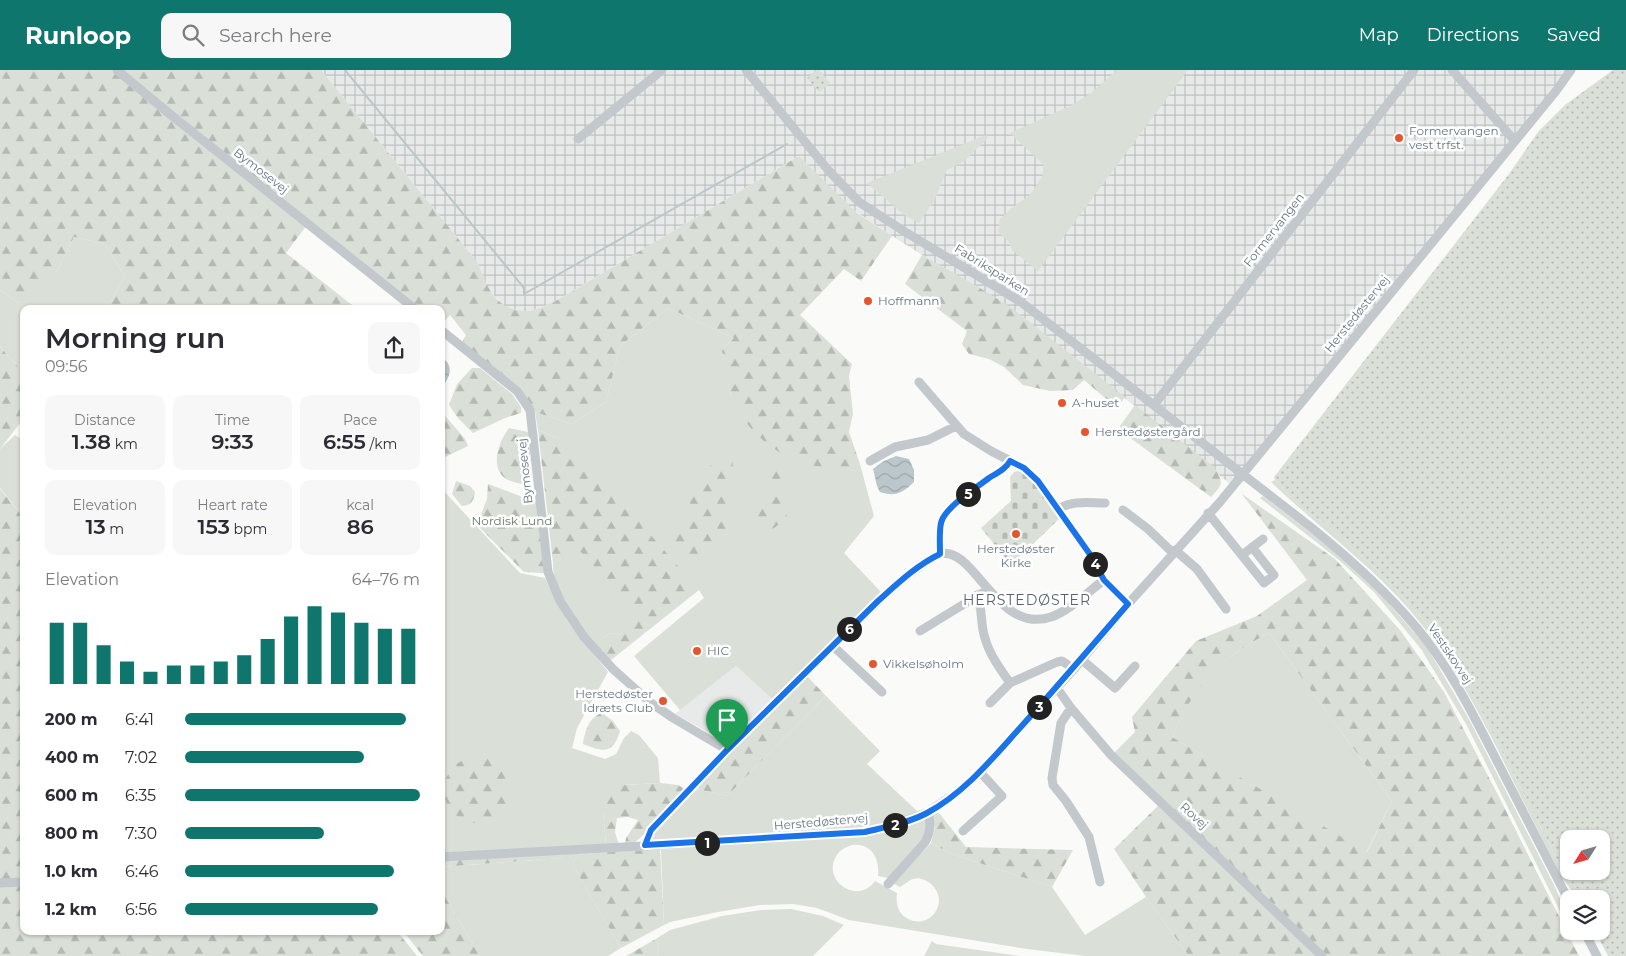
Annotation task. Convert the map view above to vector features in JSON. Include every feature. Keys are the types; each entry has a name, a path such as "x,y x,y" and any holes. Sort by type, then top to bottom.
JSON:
{"street":[{"name":"Bymosevej","path":"117,70 178,121 410,305"},
{"path":"578,139 662,70"},
{"name":"Fabriksparken","path":"746,70 829,171 860,202 1021,302 1243,474"},
{"name":"Formervangen","path":"1154,405 1414,70"},
{"path":"1452,70 1515,141"},
{"name":"Herstedøstervej","path":"445,857 865,832 895,825 928,812 962,789 980,772 1074,668 1208,513 1220,502 1556,91 1571,70"},
{"name":"Herstedøstervej","path":"1556,91 1579,70"},
{"name":"Bymosevej","path":"445,333 517,391 530,410 548,572 560,601 584,637 610,667 651,702 673,718 727,750"},
{"path":"919,382 956,426 975,442 1024,468 1038,481 1089,553 1104,580 1128,604"},
{"path":"870,461 885,452 928,440 956,426"},
{"path":"940,554 941,522 944,516 981,484 1007,466 1010,461"},
{"name":"Vestskovvej","path":"1243,474 1351,560 1394,601 1418,628 1457,685 1479,724 1563,890"},
{"path":"1059,509 1065,504 1105,502"},
{"path":"1123,510 1196,569 1226,609"},
{"path":"1208,513 1264,583 1274,575 1252,547"},
{"path":"1242,555 1263,539"},
{"path":"645,845 651,830 727,750 898,583 931,558 947,553 959,558 988,589 1016,614 1025,617 1044,618 1061,612 1104,580"},
{"path":"920,631 988,589"},
{"path":"978,595 984,637 1001,671 1010,683"},
{"path":"833,646 882,692"},
{"path":"1081,660 1115,688 1135,666"},
{"path":"990,703 1010,683 1062,661 1074,668"},
{"name":"Rovej","path":"1056,688 1111,755 1322,956"},
{"path":"1071,708 1061,723 1052,778 1053,785 1066,801 1089,837 1100,882"},
{"path":"963,831 1002,796 980,772"},
{"path":"888,884 925,842 929,834 930,821 928,812"},
{"path":"0,884 20,882"},
{"path":"1588,940 1596,956"}],"shaded area":[{"path":"321,70 1569,70 1235,488 1136,407 1010,310 849,207 799,156 554,302 529,312 504,307 487,287 478,263"},
{"path":"736,666 772,699 729,744 675,714"}],"green space":[{"path":"0,70 321,70 478,263 485,281 494,296 508,307 517,310 531,311 554,302 799,156 857,213 892,236 861,281 844,269 800,315 852,364 849,376 853,414 849,432 860,464 854,470 810,465 792,459 780,453 758,436 734,403 726,376 722,350 734,338 668,308 620,346 606,402 572,424 535,412 461,344 466,335 450,315 445,321 445,305 412,305 309,222 286,253 352,305 108,305 125,277 105,244 74,237 56,273 41,288 19,303 0,290"},
{"path":"817,70 830,83 819,92 807,78"},
{"path":"1117,70 1188,70 1038,271 1012,250 1009,242 998,232 1000,219 1030,195 1043,175 1043,164 1010,133 1070,106 1091,93"},
{"path":"1613,70 1626,70 1626,956 1608,956 1600,940 1610,940 1610,890 1577,890 1569,880 1610,880 1610,830 1560,830 1560,865 1483,714 1451,656 1421,617 1376,569 1324,523 1304,510 1274,477 1509,174 1538,132 1565,105"},
{"path":"986,135 988,138 963,162 947,170 934,201 919,223 904,215 867,183"},
{"path":"74,237 105,244 125,277 108,305 20,305 20,369 0,347 0,290 19,303 56,273"},
{"path":"922,255 1012,308 1125,397 1118,406 1110,402 1084,380 1073,390 1050,391 1023,385 1004,367 989,359 969,354 962,344 967,331 905,284"},
{"path":"668,308 734,338 722,350 730,392 739,411 752,429 767,443 785,455 853,470 860,464 874,516 844,553 882,593 772,699 736,666 680,710 634,656 704,598 699,590 558,438 538,430 535,412 572,424 606,402 620,346"},
{"path":"0,347 20,369 20,423 0,449"},
{"path":"472,368 480,368 512,394 521,407 521,413 505,418 473,433 458,418 449,405 457,384"},
{"path":"1135,405 1214,467 1221,483 1211,497 1122,432 1120,426"},
{"path":"445,416 465,439 468,446 445,457"},
{"name":"Nordisk Lund","path":"509,428 528,432 531,486 508,480 498,469 497,455 502,440"},
{"path":"538,430 558,438 576,450 699,590 611,660 604,654 602,639 609,633 620,635 639,616 581,552 553,563"},
{"path":"15,435 20,438 20,513 0,488 0,449"},
{"path":"726,453 733,462 732,486 725,509 728,522 727,533 698,557 679,551 675,545 674,535 689,511 692,491 707,470"},
{"path":"780,466 784,470 785,479 777,485 770,484 768,475 771,467"},
{"path":"1014,472 1024,473 1036,484 1060,518 1011,565 981,528 1011,501 1010,477"},
{"path":"1275,480 1304,510 1324,523 1376,569 1421,617 1451,656 1483,714 1560,865 1560,874 1473,703 1442,652 1418,620 1366,565 1271,482"},
{"name":"Nordisk Lund","path":"456,481 470,486 475,492 470,504 462,506 452,494"},
{"name":"Nordisk Lund","path":"488,484 536,502 544,573 524,572 477,525 487,499"},
{"path":"0,489 20,513 20,935 400,935 417,956 0,956"},
{"path":"445,492 520,573 545,578 568,621 608,672 577,728 572,748 605,759 616,754 624,738 631,731 639,735 658,758 660,783 622,785 603,811 606,844 445,854"},
{"path":"771,493 782,503 786,510 787,518 767,531 754,525 751,512 757,502"},
{"path":"1242,494 1335,559 1400,630 1444,692 1497,793 1560,918 1560,940 1571,940 1579,956 1189,956 1114,849 1164,800 1114,753 1135,732 1132,717 1196,641 1257,616 1307,580","holes":["1269,633 1392,801 1367,852 1172,737 1189,703 1210,676 1236,653"]},
{"path":"1263,496 1342,557 1377,590 1427,647 1470,721 1556,889 1560,899 1560,911 1466,724 1421,649 1374,592 1339,560 1260,498"},
{"path":"581,551 640,616 620,635 609,633 602,639 602,651 569,611 557,587 554,575 553,563"},
{"path":"1269,633 1392,801 1366,853 1172,737 1189,703 1210,675 1236,653"},
{"path":"806,675 826,696 727,796 697,789 733,749"},
{"path":"826,696 880,751 867,764 917,811 895,823 865,828 660,842 653,840 653,833 697,789 727,796"},
{"path":"602,713 613,721 620,731 614,744 606,750 596,749 583,744 586,730 591,721"},
{"path":"470,757 484,757 496,762 505,771 510,783 510,797 505,809 496,818 484,823 470,823 458,818 449,809 445,800 445,780 449,771 458,762"},
{"path":"660,783 678,785 687,790 634,843 625,844 626,838 638,820 628,817 617,818 615,832 619,845 606,844 603,811 607,793 622,785"},
{"path":"932,812 939,813 966,847 1073,850 1052,887 952,854 931,843 935,828"},
{"path":"925,817 928,827 923,837 888,878 878,876 878,864 870,850 860,845 853,845 840,851 833,864 833,873 837,881 843,887 860,891 868,888 875,881 897,893 900,912 905,917 913,921 928,919 938,907 939,899 937,892 931,884 918,878 900,887 892,883 931,843 952,854 1052,887 1085,935 1146,897 1189,956 1086,956 1027,949 849,920 817,908 793,904 760,905 670,922 664,925 661,850 866,834"},
{"path":"660,849 664,925 621,948 579,876 573,862 580,854"},
{"path":"563,854 580,854 573,862 579,876 621,948 608,956 480,956 445,897 445,867 561,858"},
{"path":"563,854 561,858 445,867 445,861"},
{"path":"1564,880 1569,880 1577,890 1571,890"},
{"path":"445,897 480,956 423,956 406,935 445,935"},
{"path":"791,909 823,916 844,925 813,956 657,956 659,944 654,940 670,930 722,916 761,910"},
{"path":"654,940 659,944 657,956 626,956"},
{"path":"932,941 936,944 1020,956 924,956"}],"water":[{"path":"445,360 450,368 445,382"},
{"path":"896,456 909,459 914,470 914,482 898,493 880,492 873,469 884,461"}],"waterway":[{"path":"345,70 524,288 524,294 787,144"}],"place":[{"name":"Formervangen vest trfst.","path":"1399,138"},
{"name":"Hoffmann","path":"868,301"},
{"name":"A-huset","path":"1062,403"},
{"name":"Herstedøstergård","path":"1085,432"},
{"name":"Herstedøster Kirke","path":"1016,534"},
{"name":"HIC","path":"697,651"},
{"name":"Vikkelsøholm","path":"873,664"},
{"name":"Herstedøster Idræts Club","path":"663,701"}],"district":[{"name":"HERSTEDØSTER","path":"1027,600"}],"route":[{"path":"1010,461 1024,468 1038,481 1089,553 1104,580 1128,604 1074,668 980,772 942,804 919,817 865,832 645,845 651,830 727,750 878,601 898,583 931,558 940,554 941,522 944,516 981,484 1007,466 1010,461"}]}
